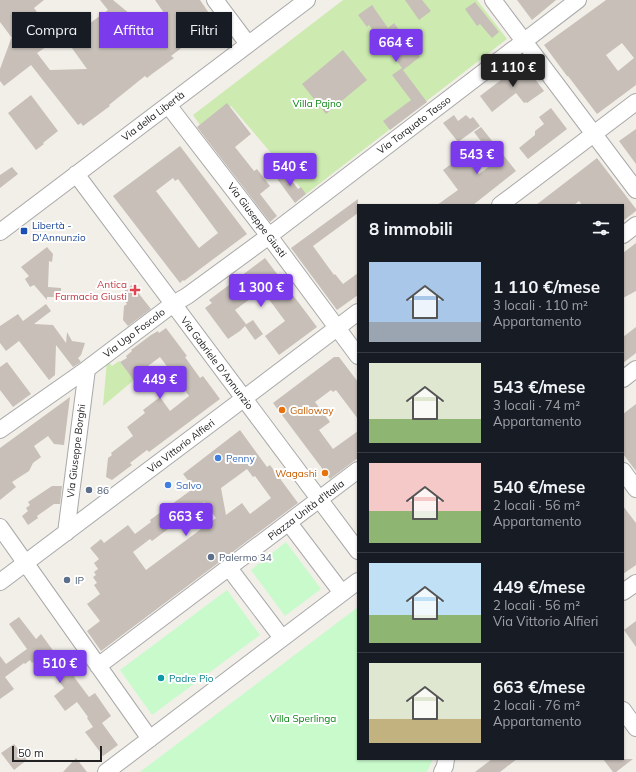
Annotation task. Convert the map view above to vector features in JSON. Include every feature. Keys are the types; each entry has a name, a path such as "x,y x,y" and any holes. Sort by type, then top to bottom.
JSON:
{"street":[{"path":"214,0 248,44"},
{"name":"Via della Libertà","path":"0,232 307,0"},
{"path":"493,0 636,190"},
{"name":"Via Torquato Tasso","path":"269,236 578,0"},
{"path":"501,204 636,102"},
{"name":"Via Giuseppe Giusti","path":"168,105 269,236 357,355"},
{"name":"Via Gabriele D'Annunzio","path":"76,174 357,550"},
{"path":"624,234 636,225"},
{"name":"Via Ugo Foscolo","path":"0,430 87,369 173,304 187,296 269,236"},
{"name":"Via Vittorio Alfieri","path":"0,582 357,313"},
{"name":"Via Giuseppe Borghi","path":"66,532 87,369"},
{"path":"624,378 636,369"},
{"path":"624,472 636,489"},
{"name":"Piazza Unità d'Italia","path":"98,666 320,499 356,477"},
{"path":"289,523 342,593"},
{"path":"0,527 150,739"},
{"path":"229,568 282,638"},
{"path":"106,772 357,582"},
{"path":"624,591 636,582"},
{"path":"624,711 636,728"},
{"path":"442,772 446,760"}],"green space":[{"name":"Villa Pajno","path":"343,0 477,0 507,39 306,194 231,106 202,128 193,115"},
{"path":"107,360 112,366 119,361 134,380 103,406"},
{"path":"286,542 321,589 285,616 251,570"},
{"path":"227,590 260,635 152,715 120,670"},
{"name":"Villa Sperlinga","path":"357,608 357,760 433,760 427,772 140,772"}],"building":[{"path":"0,0 44,0 34,8 37,12 12,12 12,38 0,22"},
{"path":"100,0 113,0 128,12 105,12 108,10"},
{"path":"155,0 200,0 208,12 176,12 176,48 181,48 171,56 174,58 147,78 145,76 109,105 110,106 83,126 81,123 78,125 31,65 4,86 0,81 0,69 12,38 12,48 44,48 37,53 50,70 87,69 72,48 91,48 91,22 99,17 99,48 168,48 168,12 163,12"},
{"path":"405,0 422,0 431,11 419,20"},
{"path":"517,0 556,0 532,20"},
{"path":"606,0 636,0 636,85 597,114 544,45","holes":["622,43 634,58 618,71 606,55"]},
{"path":"475,2 499,32 492,38 480,24 477,26 465,9"},
{"path":"372,5 388,28 394,23 420,57 403,70 427,102 390,130 383,121 411,100 392,75 402,68 369,25 367,27 358,15"},
{"name":"Villa Pajno","path":"343,50 367,80 326,114 302,84"},
{"path":"523,63 544,91 527,103 524,103 516,93 492,112 480,96"},
{"path":"31,95 58,131 36,150 8,113"},
{"path":"227,103 251,134 235,147 254,171 257,169 270,186 260,194 277,216 270,222 197,127"},
{"path":"551,108 567,129 528,159 519,148 535,135 535,131 544,124 539,117"},
{"path":"454,115 458,121 466,115 470,119 473,117 480,126 458,142 443,123"},
{"path":"481,127 516,171 474,204 438,204 458,190 443,170 465,154 479,174 496,161 474,132"},
{"path":"636,129 636,164 619,141"},
{"path":"180,146 247,234 180,283 113,196","holes":["173,178 175,181 178,179 218,233 199,248 156,191"]},
{"path":"597,158 636,211 624,220 624,204 581,204 579,201 575,204 537,204"},
{"path":"12,167 18,174 0,188 0,175"},
{"path":"284,170 298,189 301,187 306,194 295,203 275,176"},
{"path":"358,199 357,214 313,246 334,275 335,274 343,284 357,274 357,296 337,310 291,248"},
{"path":"636,243 636,291 624,297 624,252"},
{"path":"47,247 53,254 52,262 49,261 48,287 61,288 61,297 47,297 47,300 34,285 30,287 25,279 29,276 21,267"},
{"path":"265,258 317,327 279,355 265,336 285,321 262,290 235,310 246,324 245,325 253,320 263,334 255,340 245,326 228,339 205,308 212,303 209,300"},
{"path":"132,285 151,309 128,326 123,320 124,306 127,304 124,300 125,290"},
{"path":"46,304 51,311 34,324 53,325 66,343 67,332 72,341 85,343 81,355 78,358 81,362 73,367 56,345 55,375 49,380 19,341 6,351 0,343 0,326 18,314 23,321"},
{"path":"636,327 636,353 624,362 624,336"},
{"path":"166,328 187,356 185,357 200,378 203,376 220,399 149,452 147,450 130,463 132,465 112,480 106,477 108,458 112,455 111,453 133,436 127,427 145,413 143,410 160,397 170,411 189,396 160,357 140,372 144,377 136,383 120,362 127,358 126,356 132,351 131,350 151,335 158,331 159,333"},
{"path":"334,357 339,357 357,381 357,418 336,390 333,392 331,390 315,402 330,422 319,430 333,449 357,432 357,459 330,479 273,403"},
{"path":"7,362 31,394 13,407 0,390 0,367"},
{"path":"70,397 64,445 54,444 48,436 34,446 41,457 33,463 29,471 12,482 16,487 0,500 0,448"},
{"path":"636,404 636,471 624,455 624,413"},
{"path":"240,430 267,467 270,465 298,503 101,651 87,631 100,621 87,604 100,594 94,585 97,583 93,577 96,575 94,572 98,569 94,563 99,559 90,548 101,539 104,543 128,525 135,534 151,522 150,520 194,488 183,474","holes":["247,469 253,477 255,476 271,498 250,514 242,503 226,515 221,488","204,502 216,518 146,570 133,552 150,539 152,541"]},
{"path":"52,486 62,486 60,504 54,504 37,516 38,518 28,525 22,516 28,511 26,508 30,505 28,502"},
{"path":"624,507 636,523 636,565 624,573"},
{"path":"19,617 36,639 41,634 57,656 64,650 81,672 74,677 89,697 95,693 111,716 102,723 118,745 103,756 85,732 93,727 77,702 65,711 54,696 64,688 55,676 58,673 44,655 32,663 30,660 25,664 24,663 5,677 14,689 0,699 0,656 6,664 27,649 9,624"},
{"path":"636,621 636,647 624,630"},
{"path":"14,744 27,760 14,770 1,753"},
{"path":"76,758 87,772 63,772"},
{"path":"633,759 616,772 613,772 604,760"},
{"path":"491,760 516,760 500,772 475,772"}],"place":[{"name":"Libertà - D'Annunzio","path":"24,231"},
{"name":"Antica Farmacia Giusti","path":"135,290"},
{"name":"Galloway","path":"282,410"},
{"name":"Penny","path":"218,458"},
{"name":"Wagashi","path":"325,473"},
{"name":"Salvo","path":"168,485"},
{"name":"86","path":"89,490"},
{"name":"Palermo 34","path":"211,557"},
{"name":"IP","path":"67,580"},
{"name":"Padre Pio","path":"161,678"}]}
